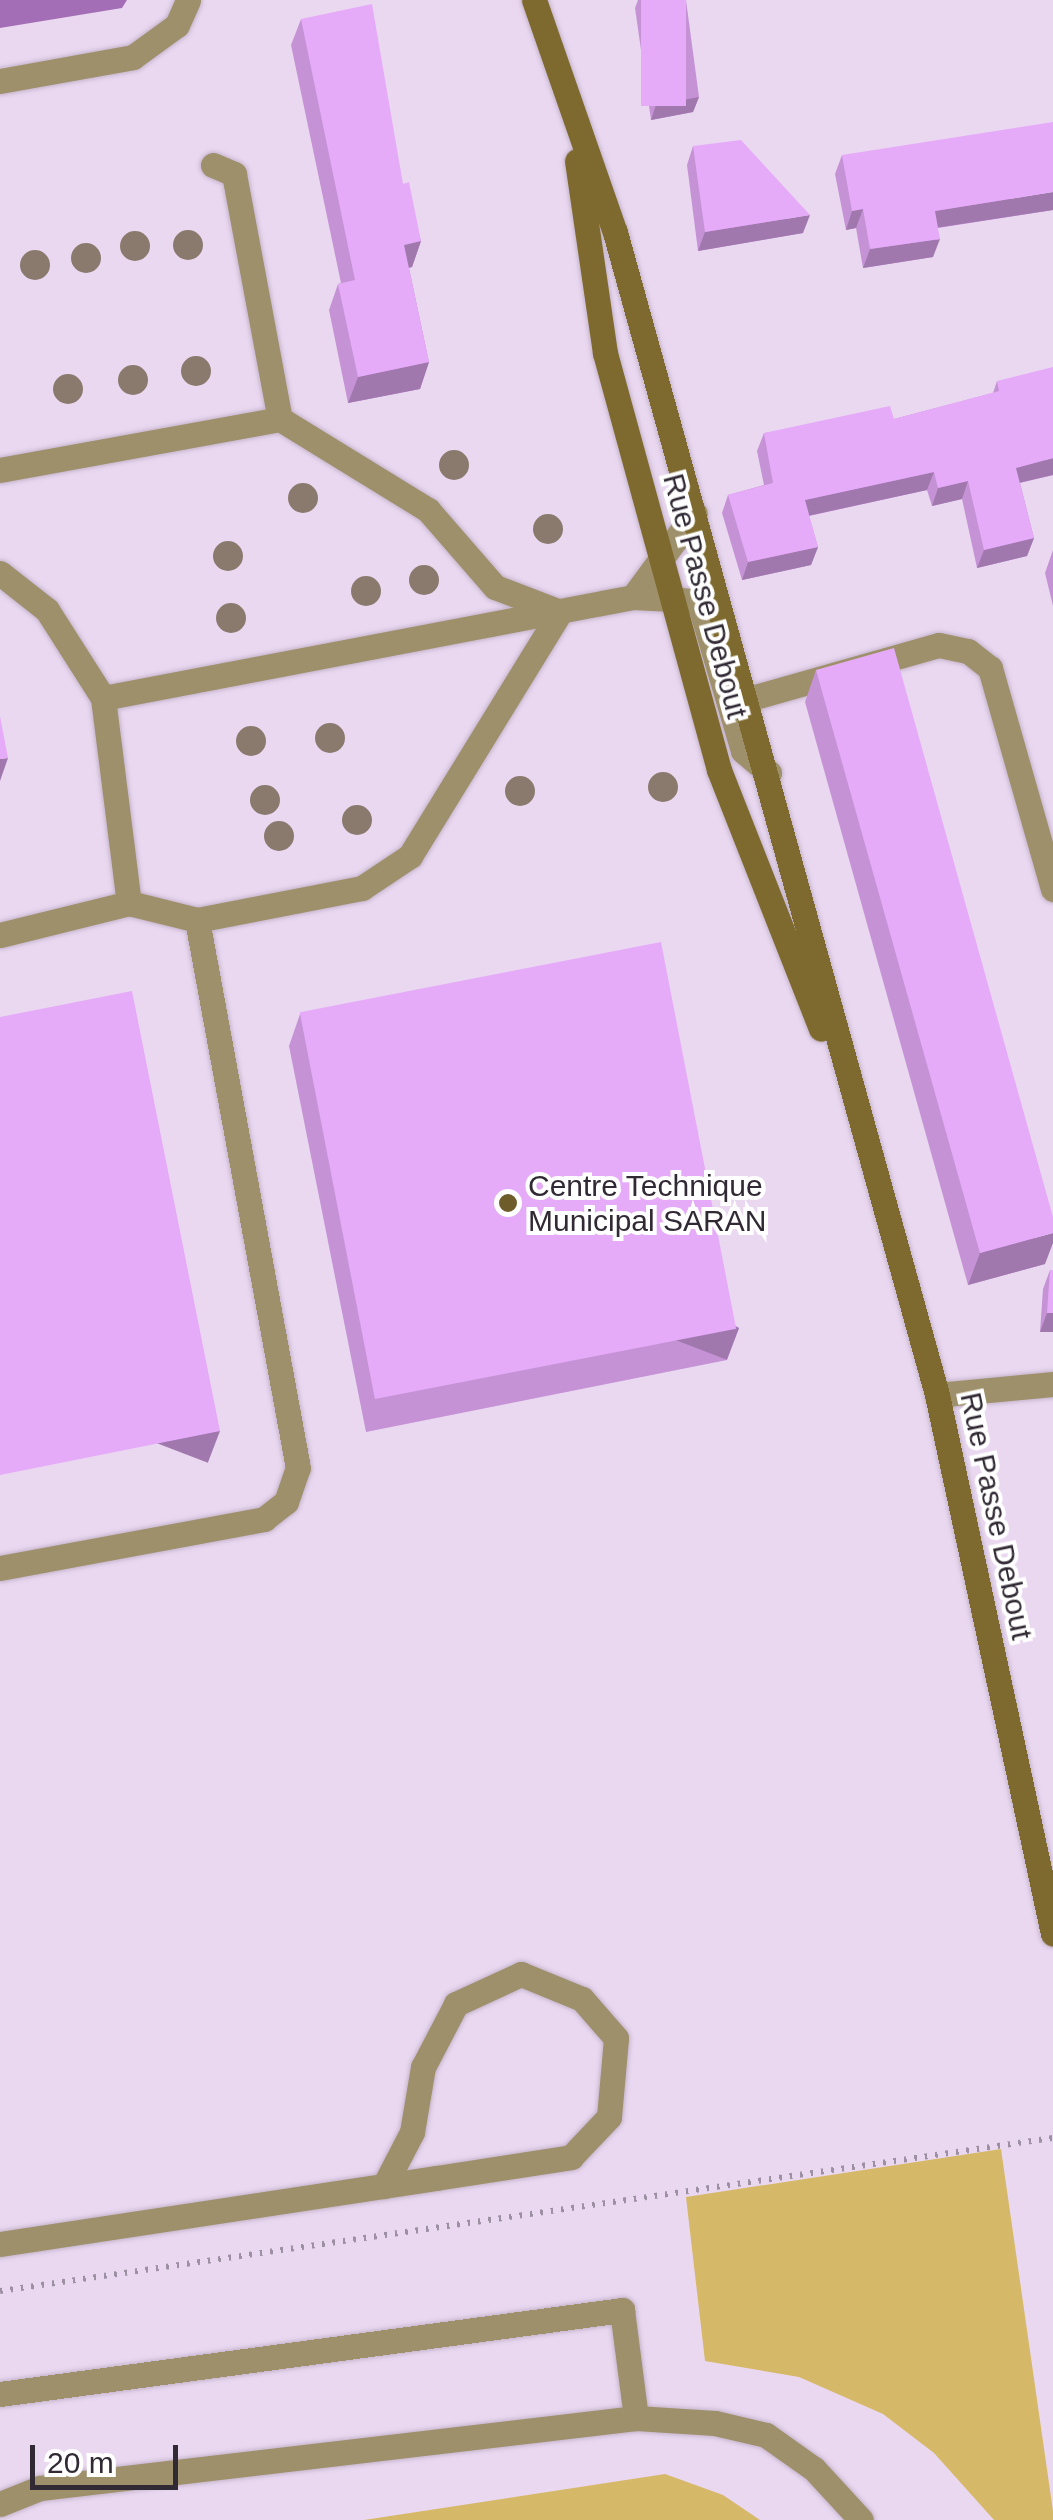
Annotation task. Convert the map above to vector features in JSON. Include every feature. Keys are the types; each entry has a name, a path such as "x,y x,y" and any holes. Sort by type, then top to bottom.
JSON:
{"main road":[{"name":"Rue Passe Debout","path":"534,0 615,232 769,773 856,1116 938,1395 1053,1934"},
{"name":"Rue Passe Debout","path":"561,73 605,353 719,770 856,1116"}],"street":[{"path":"0,81 133,56 178,25 188,0"},
{"path":"213,165 234,174 280,420"},
{"path":"0,470 280,420 428,510 495,587 560,612"},
{"path":"633,596 663,563 695,513"},
{"path":"0,572 47,610 104,698 129,904"},
{"path":"104,698 633,596 699,602 744,751 769,773"},
{"path":"0,935 129,904 197,920 362,888 410,856 560,612"},
{"path":"748,699 939,645 968,651 990,668 1053,889"},
{"path":"0,1568 264,1519 286,1502 298,1468 197,920"},
{"path":"938,1395 1053,1384"},
{"path":"0,2244 384,2186 571,2157 609,2117 616,2038 582,1999 521,1974 456,2004 423,2067 412,2132 384,2186"},
{"path":"0,2394 622,2310 636,2418"},
{"path":"0,2504 40,2488 636,2418 715,2423 766,2436 814,2469 862,2520"}],"path":[{"path":"0,2291 1053,2138"}],"shaded area":[{"path":"0,0 127,0 122,8 0,28"},
{"path":"1001,2149 1053,2520 994,2520 934,2453 883,2414 799,2377 705,2361 686,2197"},
{"path":"665,2474 723,2495 760,2520 364,2520"}],"building":[{"path":"641,0 686,0 686,106 641,106"},
{"path":"372,4 403,184 409,182 421,241 404,245 429,362 358,377 338,284 355,280 301,19"},
{"path":"1053,122 1053,192 935,211 940,239 870,249 863,209 852,211 842,155"},
{"path":"741,140 810,215 705,232 693,146"},
{"path":"1053,367 1053,458 1016,468 1034,538 984,550 968,481 938,488 934,472 805,500 818,547 748,562 728,495 773,483 764,433 890,406 894,419 999,391 997,381"},
{"path":"894,648 1053,1217 1053,1233 980,1253 816,670"},
{"path":"0,716 8,758 0,759"},
{"name":"Centre Technique Municipal SARAN","path":"661,942 736,1329 375,1399 300,1012"},
{"path":"132,991 220,1431 0,1475 0,1017"},
{"path":"1050,1270 1053,1313 1047,1313"}],"place":[{"name":"Centre Technique Municipal SARAN","path":"508,1203"}]}
